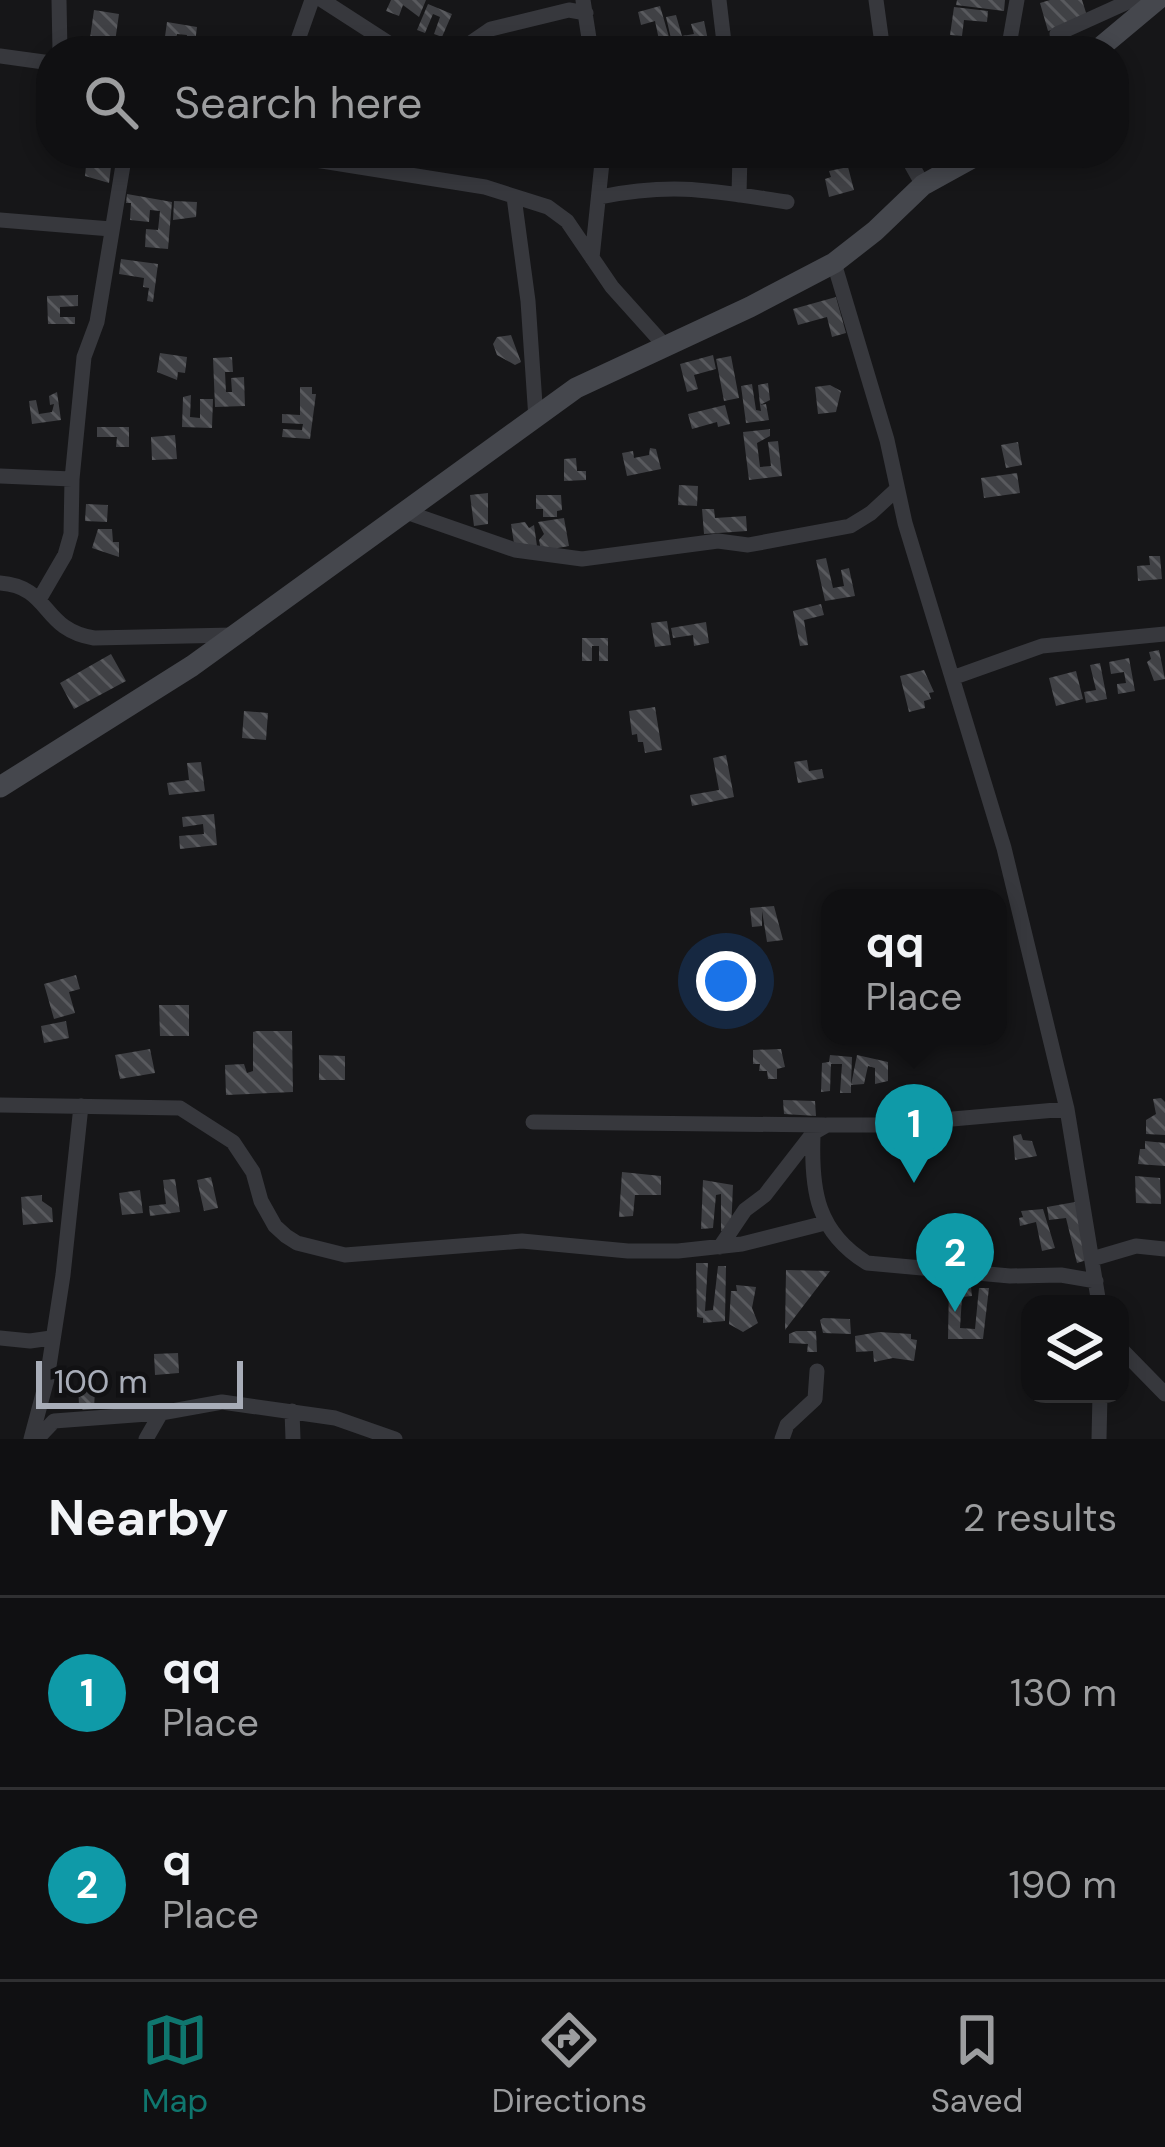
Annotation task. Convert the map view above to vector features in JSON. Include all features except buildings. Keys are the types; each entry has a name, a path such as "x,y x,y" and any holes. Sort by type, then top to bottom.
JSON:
{"street":[{"path":"59,0 60,36"},
{"path":"299,36 312,0"},
{"path":"322,0 378,36"},
{"path":"718,0 723,36"},
{"path":"876,0 882,36"},
{"path":"1011,36 1018,0"},
{"path":"1057,34 1130,1 1154,3"},
{"path":"1114,36 1154,3"},
{"path":"481,36 491,29 585,6 589,36"},
{"path":"0,56 36,61"},
{"path":"40,598 65,555 71,534 84,357 97,322 122,168"},
{"path":"366,168 485,187 556,211 665,346"},
{"path":"592,258 602,168"},
{"path":"739,195 740,168"},
{"path":"913,168 923,185"},
{"path":"0,787 192,666 576,388 834,263 923,185 954,168"},
{"path":"599,197 669,187 787,202"},
{"path":"514,196 536,419"},
{"path":"0,220 111,229"},
{"path":"834,263 1004,848 1067,1109 1098,1295"},
{"path":"0,476 72,478"},
{"path":"403,511 515,550 582,559 718,541 748,545 850,526 897,490"},
{"path":"0,583 30,590 71,634 94,638 234,635"},
{"path":"955,677 1042,646 1165,634"},
{"path":"0,1105 161,1106 193,1113 233,1142 244,1157 275,1226 297,1243 345,1255 522,1241 628,1251 720,1247 825,1223"},
{"path":"34,1439 63,1275 81,1106"},
{"path":"533,1121 820,1129 1067,1109"},
{"path":"720,1247 746,1210 765,1195 820,1129"},
{"path":"820,1129 814,1180 825,1223 852,1254 880,1267 1061,1275 1096,1281"},
{"path":"1093,1259 1136,1246 1165,1249"},
{"path":"0,1338 51,1337"},
{"path":"1129,1357 1165,1394"},
{"path":"782,1439 787,1425 815,1399 817,1371"},
{"path":"34,1439 54,1421 161,1413 222,1402 350,1422 395,1439"},
{"path":"1099,1439 1100,1403"},
{"path":"292,1411 293,1439"},
{"path":"146,1439 161,1413"}],"place":[{"name":"qq","path":"914,1183"},
{"name":"q","path":"955,1312"}]}
